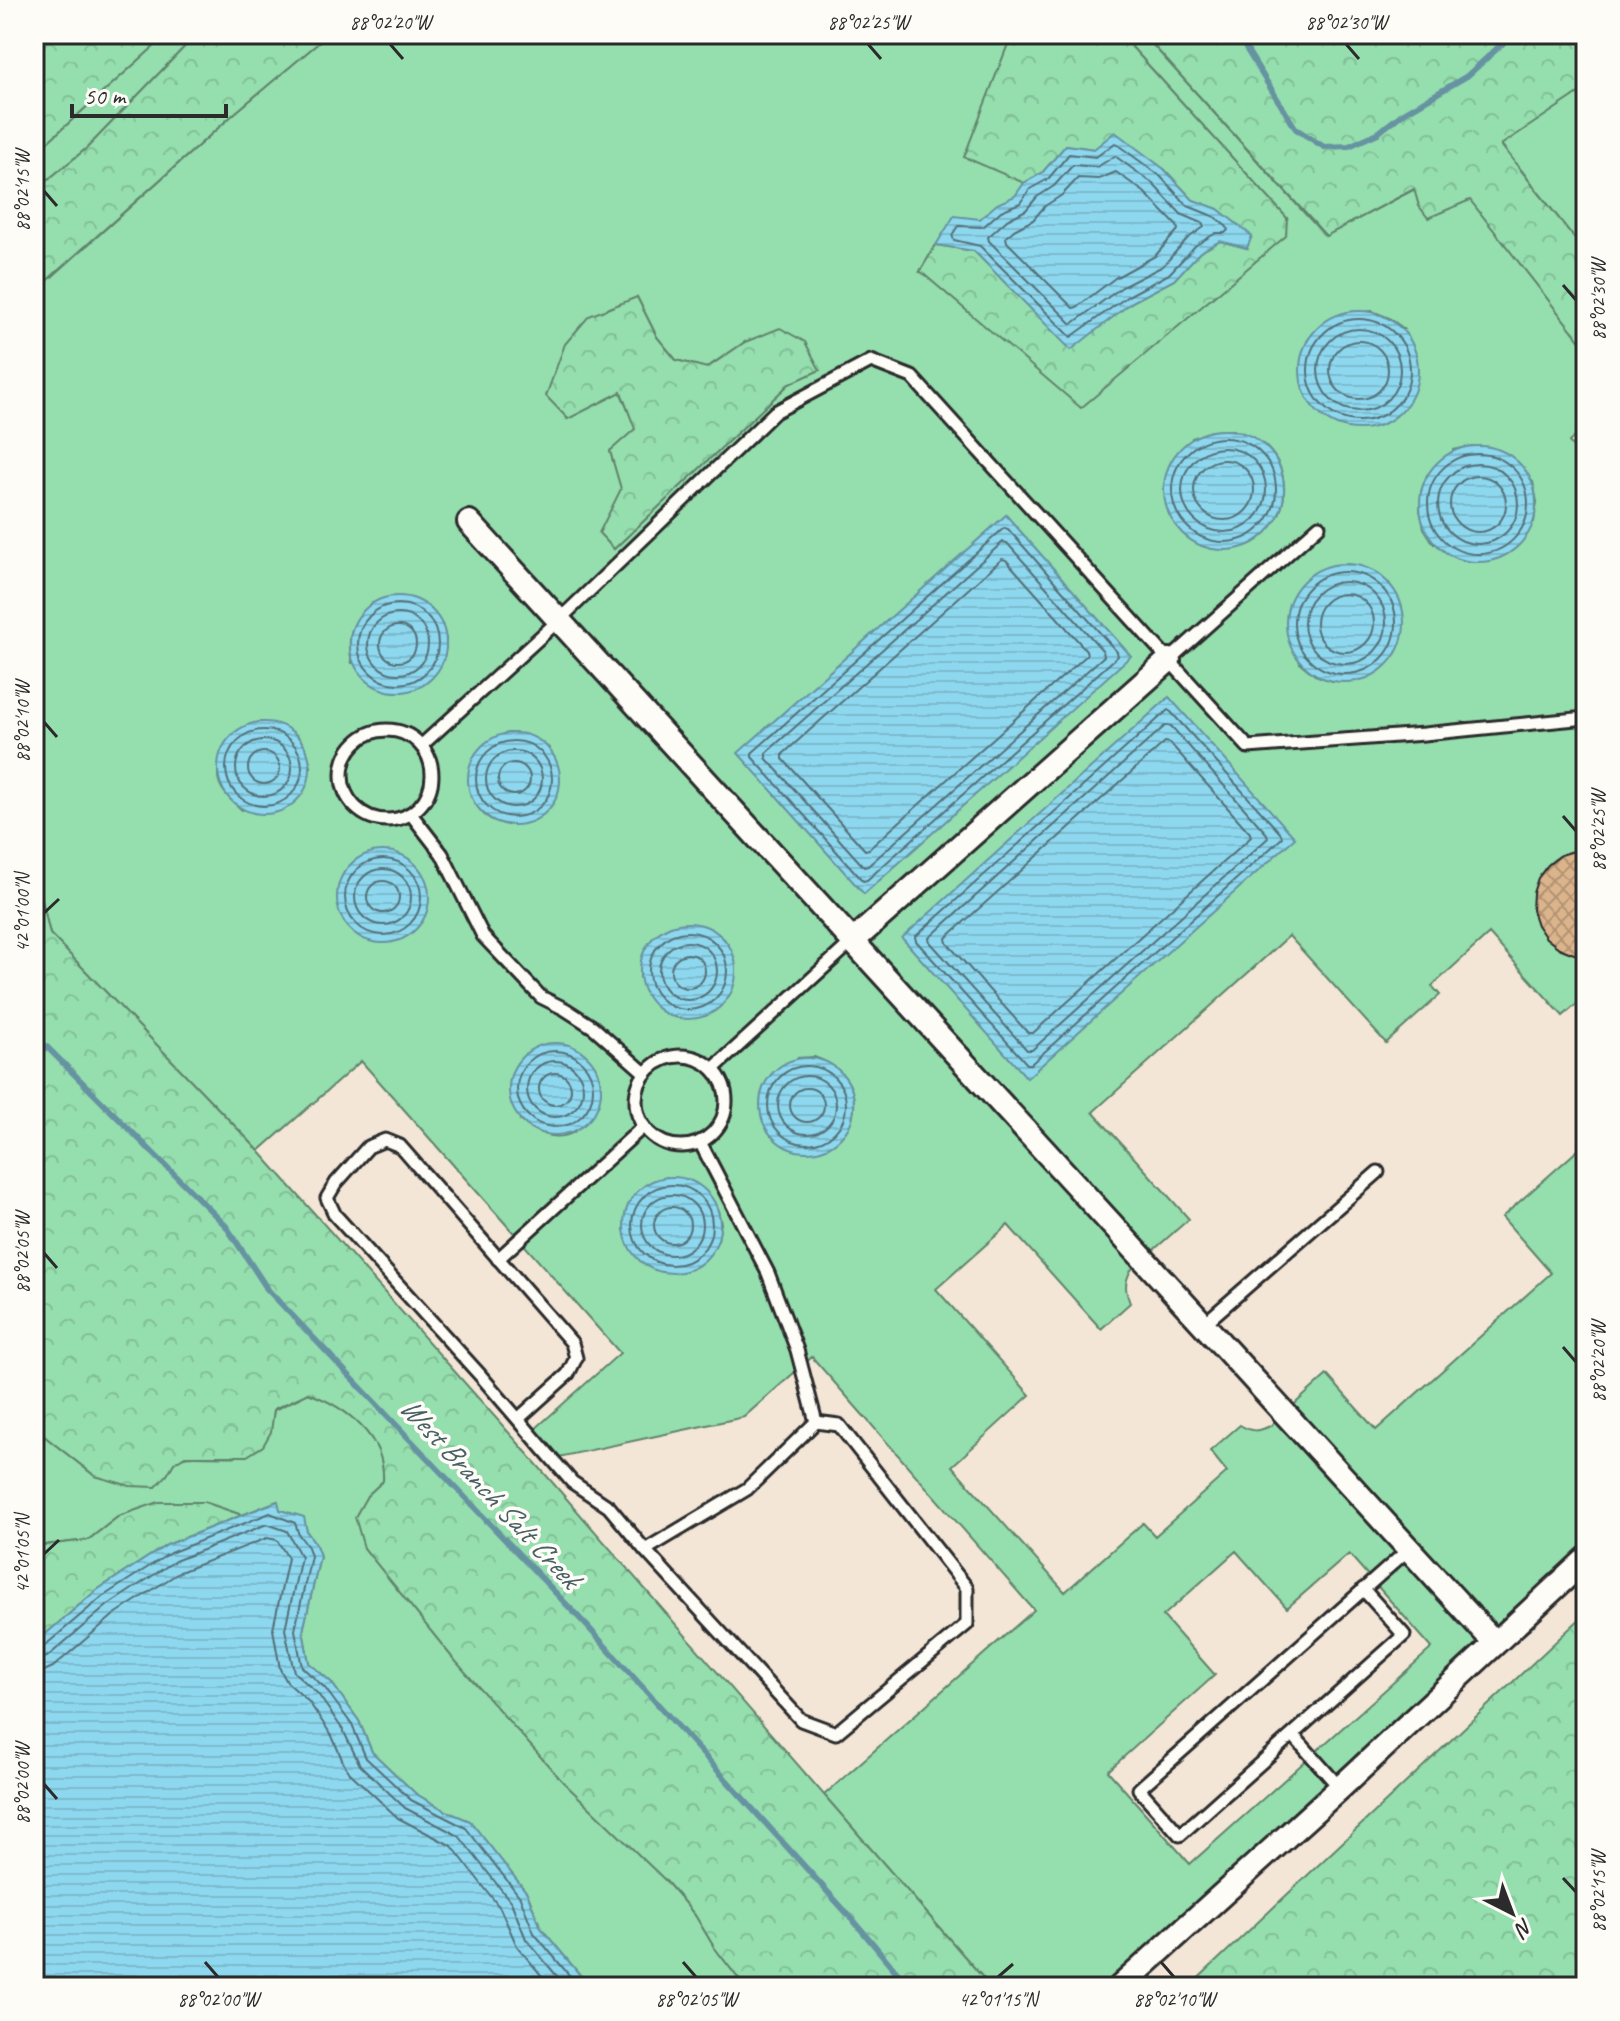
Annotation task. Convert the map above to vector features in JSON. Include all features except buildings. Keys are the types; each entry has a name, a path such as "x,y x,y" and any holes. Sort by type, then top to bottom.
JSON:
{"street":[{"path":"469,522 1494,1642"},
{"path":"853,941 1169,660"},
{"path":"1120,1987 1586,1559"}],"lane":[{"path":"422,745 559,620 775,412 871,361 912,377 1248,747 1586,718"},
{"path":"1169,660 1319,526"},
{"path":"380,730 396,730 410,735 422,745 430,759 433,774 423,803 411,814 398,819 369,817 347,798 342,784 346,756 365,735 380,730"},
{"path":"411,814 442,854 483,936 541,997 593,1027 645,1073"},
{"path":"713,1069 853,941"},
{"path":"686,1056 701,1060 722,1081 726,1094 721,1123 700,1142 686,1146 658,1140 639,1118 635,1102 645,1073 656,1063 670,1057 686,1056"},
{"path":"498,1259 644,1126"},
{"path":"518,1419 568,1374 576,1358 572,1343 400,1146 385,1140 368,1147 327,1198 335,1215 572,1482 609,1507 801,1720 836,1733 967,1624 967,1588 839,1425 816,1422"},
{"path":"700,1142 768,1273 797,1350 816,1422"},
{"path":"1204,1324 1378,1172"},
{"path":"645,1550 747,1489 816,1422"},
{"path":"1363,1589 1404,1635 1180,1835 1139,1789 1363,1589 1409,1549"},
{"path":"1293,1735 1340,1788"}],"green space":[{"path":"34,34 168,34 34,154"},
{"path":"168,34 197,34 87,148 34,191 34,154"},
{"path":"197,34 329,34 236,112 34,292 34,191 87,148"},
{"path":"329,34 1012,34 965,157 1164,169 936,245 920,272 1287,218 1120,34 1143,34 1325,236 1415,189 1419,206 1470,199 1586,348 1586,427 1569,442 1586,462 1586,850 1564,854 1547,866 1537,882 1534,901 1536,920 1546,937 1563,949 1586,955 1586,996 1563,1016 1489,934 1432,986 1440,995 1386,1043 1289,936 1093,1112 1189,1219 1131,1270 1126,1286 1130,1303 1101,1329 1008,1225 936,1289 1030,1395 952,1466 1065,1592 1143,1523 1155,1536 1227,1472 1210,1451 1240,1425 1255,1430 1270,1426 1327,1375 1376,1430 1551,1273 1502,1217 1578,1150 1586,1159 1586,1544 1104,1987 991,1987 824,1795 1034,1610 812,1357 744,1417 559,1457 535,1429 620,1353 361,1061 259,1151 50,934 34,867 34,293 236,112","holes":["637,297 657,337 676,360 706,368 745,342 819,370 789,384 614,549 600,533 622,489 610,451 636,429 620,391 568,418","1372,311 1404,329 1308,340 1322,325 1343,315","1212,431 1242,433 1266,447 1280,468 1284,498 1278,517 1251,544 1238,546 1195,541 1184,535 1168,512 1192,438","1472,446 1490,447 1533,482 1537,502 1534,522 1434,544 1424,528 1420,510 1421,492 1427,475 1454,450","1389,583 1403,617 1396,653 1332,681 1315,675 1300,663","372,603 442,624 446,639 445,654 352,663 350,637 355,623","260,722 289,730 300,739 311,767 242,810 230,799 218,779 220,766 237,732","509,733 530,737 549,748 507,825 483,813 477,806 471,787 470,766 488,742","698,925 724,939 640,977 644,954 652,940 663,930 674,926","814,1057 838,1071 851,1089 854,1108 848,1127 835,1142 817,1150 795,1149 771,1136 797,1058","597,1070 600,1096 576,1131 553,1136 520,1120","667,1177 717,1207 721,1223 718,1240 624,1230 631,1202 648,1184","1236,1551 1287,1608 1349,1554 1432,1648 1190,1864 1108,1771 1215,1675 1163,1616"]},
{"path":"1012,34 1120,34 1287,218 1286,236 1081,408 920,271 936,245 974,251 1071,349 1132,302 1174,280 1200,252 1220,241 1247,248 1218,209 1193,200 1164,169 1094,149 1066,145 1042,173 1024,183 964,157"},
{"path":"1143,34 1586,34 1586,88 1501,145 1586,253 1586,348 1470,200 1428,218 1419,206 1414,189 1326,236"},
{"path":"1586,88 1586,253 1501,144"},
{"path":"637,297 657,337 676,360 707,368 745,342 780,328 805,342 820,370 789,384 614,549 599,533 621,489 610,451 635,429 621,392 568,419 546,396 565,344 589,316"},
{"path":"34,867 50,934 259,1151 519,1444 991,1987 745,1987 714,1947 695,1915 666,1881 563,1782 451,1656 364,1548 355,1517 367,1496 383,1481 382,1465 371,1438 336,1406 308,1393 274,1409 271,1432 263,1446 247,1456 185,1456 174,1463 156,1487 130,1486 95,1476 34,1428"},
{"path":"309,1393 350,1415 371,1437 378,1450 383,1481 367,1496 695,1915 714,1947 745,1987 590,1987 541,1928 527,1893 470,1821 416,1794 372,1752 359,1721 331,1682 309,1663 303,1631 320,1556 303,1517 280,1510 277,1501 242,1515 204,1502 119,1516 88,1540 36,1546 34,1549 34,1428 95,1476 167,1475 173,1464 184,1457 239,1456 258,1449 270,1428 274,1410"},
{"path":"159,1502 204,1502 242,1515 167,1545 97,1590 34,1644 36,1546 88,1540 119,1516"},
{"path":"1586,1613 1586,1987 1189,1987"}],"water":[{"path":"1115,132 1164,169 1193,200 1218,209 1252,236 1247,248 1220,241 1200,252 1174,280 1132,302 1071,350 974,251 936,245 954,216 980,219 997,204 1015,196 1024,183 1042,173 1066,145 1094,149"},
{"path":"1359,311 1382,315 1401,328 1414,347 1418,370 1414,393 1401,412 1382,425 1359,429 1336,425 1317,412 1304,393 1300,370 1304,347 1317,328 1336,315"},
{"path":"1224,430 1247,435 1266,448 1279,467 1284,490 1279,513 1266,532 1247,545 1224,550 1201,545 1182,532 1169,513 1164,490 1169,467 1182,448 1201,435"},
{"path":"1478,446 1500,450 1519,463 1532,482 1536,504 1532,526 1519,545 1500,558 1478,562 1456,558 1437,545 1424,526 1420,504 1424,482 1437,463 1456,450"},
{"path":"1006,515 1131,656 864,894 738,753"},
{"path":"1345,564 1368,569 1387,581 1399,600 1404,623 1399,646 1387,665 1368,677 1345,682 1322,677 1303,665 1291,646 1286,623 1291,600 1303,581 1322,569"},
{"path":"389,596 407,596 425,604 438,617 446,635 443,663 425,684 407,692 389,692 371,684 358,671 350,653 350,635 358,617 371,604"},
{"path":"1169,697 1295,838 1027,1078 902,938"},
{"path":"264,722 282,725 297,735 307,750 310,768 307,786 297,801 282,811 264,814 246,811 231,801 221,786 218,768 221,750 231,735 246,725"},
{"path":"514,733 532,737 546,747 556,761 560,779 556,797 546,811 532,821 514,825 496,821 482,811 472,797 468,779 472,761 482,747 496,737"},
{"path":"383,851 401,854 416,864 426,879 429,897 426,915 416,930 401,940 383,943 365,940 350,930 340,915 337,897 340,879 350,864 365,854"},
{"path":"688,923 706,927 722,937 732,953 736,971 732,989 722,1005 706,1015 688,1019 670,1015 654,1005 644,989 640,971 644,953 654,937 670,927"},
{"path":"555,1043 573,1046 588,1056 598,1071 601,1089 598,1107 588,1122 573,1132 555,1135 537,1132 522,1122 512,1107 509,1089 512,1071 522,1056 537,1046"},
{"path":"807,1058 825,1061 840,1072 851,1087 854,1105 851,1123 840,1138 825,1149 807,1152 789,1149 774,1138 763,1123 760,1105 763,1087 774,1072 789,1061"},
{"path":"672,1177 690,1181 706,1191 716,1207 720,1225 716,1243 706,1259 690,1269 672,1273 654,1269 638,1259 628,1243 624,1225 628,1207 638,1191 654,1181"},
{"path":"278,1501 280,1510 304,1517 307,1532 320,1556 303,1631 309,1663 331,1682 359,1721 372,1752 416,1794 470,1821 527,1893 541,1928 590,1987 34,1987 34,1644 97,1590 167,1545"}],"waterway":[{"name":"West Branch Salt Creek","path":"34,42 43,34"},
{"name":"West Branch Salt Creek","path":"1237,34 1296,129 1324,147 1349,146 1378,133 1402,114 1467,76 1513,34"},
{"name":"West Branch Salt Creek","path":"34,1034 226,1226 268,1290 588,1627 854,1921 909,1987"}]}
